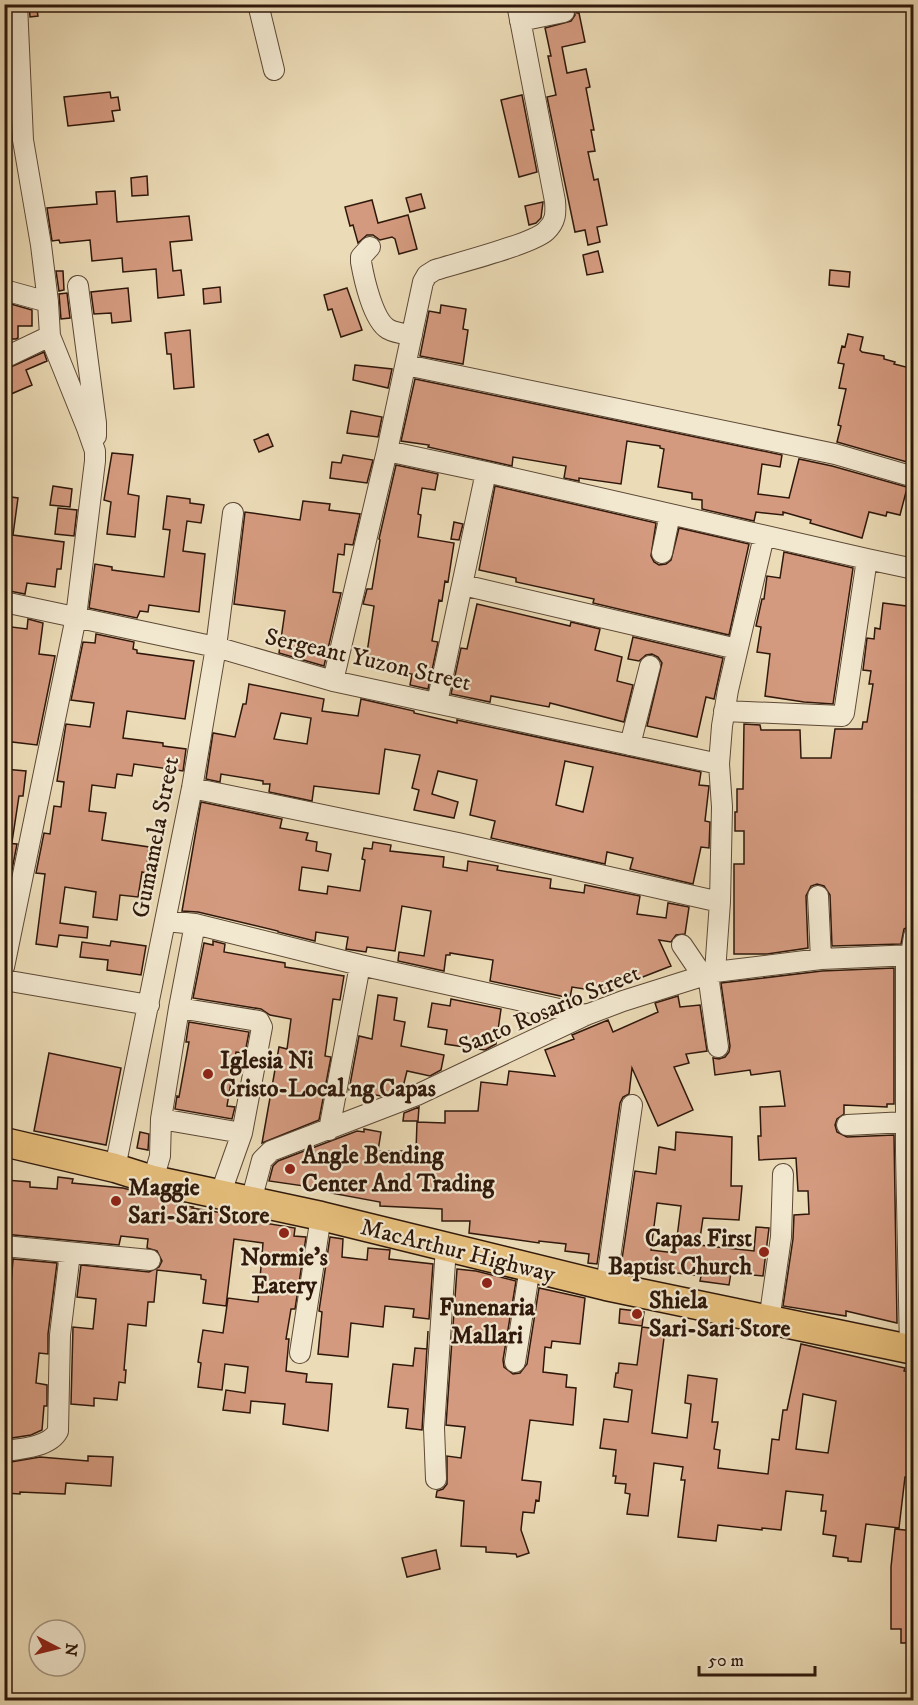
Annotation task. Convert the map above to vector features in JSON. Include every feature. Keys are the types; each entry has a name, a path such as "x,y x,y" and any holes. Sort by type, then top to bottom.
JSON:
{"highway":[{"name":"MacArthur Highway","path":"4,1142 115,1168 153,1180 321,1216 606,1286 912,1350"}],"street":[{"path":"17,4 23,140 41,245 50,336 95,451"},
{"path":"258,4 274,70"},
{"path":"333,681 387,452 423,282 427,275 435,270 538,237 554,223 555,201 518,13 564,12"},
{"path":"370,247 361,257 363,274 369,294 383,324 394,331 412,335"},
{"path":"4,967 76,617 95,462 96,423 78,286"},
{"path":"8,291 48,302"},
{"path":"4,357 50,336"},
{"path":"406,365 835,454 914,477"},
{"path":"387,452 486,472 914,569"},
{"path":"437,703 486,472"},
{"name":"Gumamela Street","path":"115,1168 192,788 216,647 233,513"},
{"path":"662,553 670,514"},
{"path":"718,1047 709,974 720,902 722,807 719,764 723,711 764,536"},
{"path":"723,711 842,716 867,559"},
{"path":"463,585 737,649"},
{"name":"Sergeant Yuzon Street","path":"4,603 216,647 333,681 719,764"},
{"path":"630,745 650,666"},
{"path":"192,788 458,843 720,902"},
{"path":"818,896 821,959"},
{"path":"166,921 195,924 360,965 586,1016"},
{"path":"153,1180 160,1156 161,1119 178,1008 195,924"},
{"path":"682,945 709,974"},
{"path":"911,950 906,1122 912,1350"},
{"name":"Santo Rosario Street","path":"251,1201 262,1160 271,1151 417,1095 623,1000 709,974 911,950"},
{"path":"329,1130 360,965"},
{"path":"4,980 149,1005"},
{"path":"178,1008 259,1021 262,1027 242,1133 220,1194"},
{"path":"606,1286 632,1105"},
{"path":"161,1119 242,1133"},
{"path":"847,1125 906,1122"},
{"path":"769,1321 781,1236 783,1174"},
{"path":"300,1353 321,1216"},
{"path":"4,1246 150,1260"},
{"path":"436,1479 434,1428 446,1247"},
{"path":"4,1451 42,1443 55,1437 58,1431 60,1335 70,1253"},
{"path":"515,1362 530,1268"}],"building":[{"path":"29,4 36,4 38,16 30,17"},
{"path":"573,4 579,13 585,42 562,47 567,73 586,69 590,87 586,88 594,130 591,130 595,151 588,152 594,180 598,179 607,225 597,227 600,242 588,245 585,230 575,232 547,97 556,95 545,28 571,21 575,15"},
{"path":"110,92 111,98 118,97 120,110 112,111 114,121 68,126 64,97"},
{"path":"522,95 537,172 519,177 501,100"},
{"path":"147,176 148,195 132,196 131,178"},
{"path":"115,191 117,222 189,216 192,240 170,242 173,271 181,270 184,295 158,298 156,269 123,272 122,258 92,261 90,240 60,243 59,240 52,241 47,208 97,204 96,192"},
{"path":"421,194 425,208 410,212 406,198"},
{"path":"372,200 378,223 408,215 417,249 399,254 395,239 392,237 380,240 373,235 367,235 358,243 345,207"},
{"path":"543,202 541,218 529,225 525,206"},
{"path":"598,251 603,272 587,275 583,255"},
{"path":"830,270 850,272 849,287 829,285"},
{"path":"56,271 63,271 64,290 59,291"},
{"path":"220,287 221,302 204,304 203,289"},
{"path":"128,288 131,321 112,323 111,313 94,314 91,292"},
{"path":"347,288 362,330 341,337 332,309 328,310 324,295"},
{"path":"67,293 70,318 61,319 59,294"},
{"path":"4,302 32,310 32,326 18,326 18,338 16,339 4,339"},
{"path":"441,305 466,309 463,329 468,330 463,364 420,356 429,311 440,313"},
{"path":"190,330 194,387 174,389 171,354 167,354 165,333"},
{"path":"848,334 863,337 860,350 862,352 884,356 884,359 895,362 894,364 914,369 914,464 837,442 841,426 838,425 846,389 839,388 844,364 838,363"},
{"path":"44,352 47,361 26,370 32,385 4,397 4,370"},
{"path":"355,365 392,369 388,388 353,380"},
{"path":"415,379 782,455 780,467 762,464 758,494 789,498 799,459 914,489 914,495 906,492 900,515 887,512 886,516 869,512 862,538 810,523 811,520 783,512 783,515 756,512 754,521 702,509 702,500 692,499 692,493 658,487 664,449 660,446 627,441 621,484 564,478 566,466 513,457 512,466 428,447 429,445 401,441"},
{"path":"351,411 382,417 378,437 347,433"},
{"path":"268,434 273,446 259,452 254,440"},
{"path":"112,453 133,455 128,494 139,496 135,537 107,534 111,502 104,500"},
{"path":"343,455 373,460 367,483 330,478 332,462 341,463"},
{"path":"396,465 438,474 435,490 422,488 418,514 421,515 418,537 454,543 448,582 445,581 442,601 439,600 432,641 438,642 428,689 410,685 412,674 365,666 374,606 363,604 367,589 372,589 379,539"},
{"path":"53,486 72,489 70,507 50,505"},
{"path":"495,486 656,523 651,556 659,565 671,560 679,528 749,544 729,635 593,603 594,599 516,582 516,578 479,570"},
{"path":"4,496 18,498 13,535 64,542 61,569 57,569 55,587 27,583 25,594 4,590"},
{"path":"167,496 190,499 190,503 204,505 201,523 187,521 183,551 205,554 199,612 149,605 148,612 140,611 137,618 89,608 95,564 112,567 112,570 164,577 170,530 163,529"},
{"path":"303,501 330,504 329,510 360,514 353,545 345,544 344,555 338,554 333,592 341,593 324,666 279,653 285,611 234,604 245,512 300,520"},
{"path":"58,508 77,510 74,536 55,534"},
{"path":"454,522 463,524 459,540 451,539"},
{"path":"784,552 853,568 833,704 765,696 770,654 757,652 761,627 756,626 762,599 764,599 767,576 780,578"},
{"path":"883,603 914,607 914,863 912,863 914,924 904,929 901,944 832,946 830,895 824,886 817,884 811,886 806,896 808,948 767,954 734,954 734,864 744,864 744,831 735,831 735,812 737,812 737,789 743,789 744,724 760,725 761,730 800,730 801,758 831,758 835,729 862,729 863,722 867,722 873,684 869,684 871,671 863,670 867,638 874,639 875,628 880,629"},
{"path":"477,604 570,626 571,622 600,629 595,650 622,657 617,681 633,685 624,722 550,703 549,707 491,696 490,702 451,694 461,648 467,649"},
{"path":"28,619 43,623 39,654 55,656 37,745 4,741 4,626 27,629"},
{"path":"96,634 134,642 133,649 137,650 137,653 194,661 185,719 127,711 123,738 163,743 163,746 186,749 183,771 134,764 132,776 117,774 115,788 92,785 89,811 106,813 102,840 149,847 146,873 142,872 138,897 120,895 117,920 93,917 96,892 65,887 60,923 88,927 87,938 59,935 57,947 36,944 45,874 36,873 44,833 50,834 54,806 61,807 64,782 57,781 66,724 90,727 94,703 71,700 83,642 95,643"},
{"path":"633,637 723,658 714,699 706,697 697,737 647,726 662,663 652,654 646,655 639,661 628,659"},
{"path":"249,684 324,699 322,711 358,716 361,699 457,723 457,720 701,772 699,785 709,786 705,821 710,822 709,848 701,847 693,884 630,869 633,858 607,852 605,864 491,838 495,821 470,815 477,780 438,771 432,794 458,802 454,818 414,810 419,790 412,788 420,755 385,749 379,794 314,786 312,801 269,792 270,784 263,784 263,781 221,774 220,782 206,779 213,733 235,737 243,704 246,704","holes":["281,713 311,718 307,744 274,739","565,761 593,767 583,812 556,805"]},
{"path":"4,769 26,771 23,796 19,796 12,842 4,841"},
{"path":"201,802 282,819 280,828 308,833 306,840 317,842 316,851 331,854 328,871 302,867 299,890 327,894 328,886 360,891 365,860 362,859 364,848 372,849 373,842 391,845 390,851 444,857 443,867 467,871 468,861 498,866 497,870 551,879 550,888 584,893 585,885 640,896 637,914 666,918 668,903 689,907 685,934 676,935 671,942 659,940 671,966 604,992 572,987 570,998 490,981 493,960 450,953 446,955 444,971 398,961 399,952 424,956 431,911 402,906 395,951 367,947 366,952 346,949 348,937 316,932 315,941 198,912 182,911"},
{"path":"4,843 17,844 12,870 4,869"},
{"path":"111,941 146,946 141,975 107,970 108,960 80,957 82,942 110,946"},
{"path":"213,941 225,944 224,952 285,963 285,967 344,976 340,1000 333,999 325,1056 331,1057 319,1120 262,1143 279,1047 287,1049 291,1019 270,1015 261,1009 193,998 204,943 213,945"},
{"path":"894,968 894,1104 887,1104 887,1107 844,1105 844,1114 837,1119 835,1125 837,1132 847,1137 894,1135 897,1323 846,1311 846,1316 783,1306 793,1239 794,1215 809,1214 808,1191 798,1191 796,1158 759,1160 760,1107 785,1106 780,1071 751,1075 750,1070 715,1075 713,1058 725,1057 730,1046 721,983 822,971"},
{"path":"378,995 397,998 394,1020 405,1022 401,1046 444,1055 441,1070 430,1076 407,1071 403,1087 381,1096 349,1090 359,1036 372,1039"},
{"path":"678,996 680,1007 700,1005 707,1051 686,1054 689,1063 674,1067 693,1110 658,1126 632,1068 629,1094 623,1097 620,1103 597,1264 588,1263 589,1254 565,1251 566,1244 539,1241 539,1243 469,1233 470,1221 442,1221 442,1209 380,1206 380,1202 331,1193 332,1190 269,1181 273,1166 278,1161 357,1131 364,1132 364,1129 381,1132 378,1151 416,1151 417,1122 445,1123 445,1111 478,1111 481,1082 507,1085 509,1071 555,1076 545,1050 574,1039 572,1035 608,1020 613,1032 658,1012 655,1003"},
{"path":"451,999 501,1009 496,1044 485,1050 445,1044 447,1030 428,1027 432,1003 450,1006"},
{"name":"Iglesia Ni Cristo-Local ng Capas","path":"189,1022 249,1032 245,1053 236,1052 227,1106 235,1107 232,1119 175,1109 189,1042 186,1042"},
{"path":"49,1053 121,1068 106,1145 34,1131"},
{"path":"419,1107 418,1121 403,1121 404,1113"},
{"path":"140,1132 149,1134 148,1150 137,1148"},
{"path":"676,1132 732,1137 731,1186 742,1186 739,1220 703,1218 699,1245 754,1251 756,1227 769,1228 763,1276 731,1273 729,1285 700,1281 701,1276 621,1266 635,1171 656,1174 659,1147 675,1150","holes":["657,1203 681,1206 675,1253 651,1250"]},
{"path":"58,1177 73,1179 72,1183 123,1188 177,1202 177,1205 295,1228 294,1236 306,1237 295,1309 291,1309 286,1339 289,1339 286,1371 307,1374 306,1382 332,1384 328,1431 283,1424 285,1404 251,1401 250,1413 223,1410 226,1390 245,1393 248,1367 225,1364 222,1390 198,1387 201,1363 198,1362 203,1330 223,1333 228,1298 258,1302 263,1243 234,1239 226,1306 203,1303 206,1280 201,1279 201,1275 157,1270 154,1302 148,1302 146,1326 128,1324 125,1383 119,1382 117,1400 94,1398 94,1406 71,1404 73,1327 93,1329 96,1299 77,1297 81,1265 149,1272 159,1267 162,1261 157,1251 147,1248 148,1239 121,1236 119,1245 4,1234 6,1180 30,1182 30,1187 57,1189"},
{"path":"330,1237 343,1239 342,1257 367,1260 368,1248 390,1250 389,1259 433,1264 429,1319 413,1317 414,1309 385,1306 383,1327 351,1323 348,1357 318,1354 322,1312 319,1311"},
{"path":"13,1259 57,1263 48,1334 48,1354 39,1353 36,1383 47,1385 47,1406 44,1406 42,1430 31,1435 5,1439 7,1422 4,1422 4,1410 7,1380 4,1379"},
{"path":"457,1269 476,1271 516,1281 503,1360 504,1367 513,1374 520,1373 527,1364 539,1288 585,1298 580,1344 552,1341 551,1348 545,1347 543,1372 567,1375 566,1387 576,1388 573,1425 530,1420 522,1480 541,1482 539,1501 536,1500 534,1513 523,1512 521,1530 529,1553 517,1557 516,1554 486,1552 486,1547 461,1546 464,1501 436,1497 437,1491 443,1489 447,1484 447,1456 461,1458 465,1427 446,1425"},
{"path":"620,1309 644,1312 642,1326 619,1323"},
{"path":"642,1327 665,1330 652,1433 687,1438 691,1404 685,1403 688,1375 717,1379 712,1422 718,1422 714,1449 720,1450 718,1468 768,1474 772,1439 779,1440 783,1410 787,1410 801,1344 905,1368 904,1371 914,1373 914,1478 905,1477 899,1528 866,1524 861,1562 848,1561 848,1558 833,1556 836,1536 823,1534 826,1511 821,1511 823,1495 786,1491 781,1530 718,1525 716,1541 678,1537 685,1480 681,1480 683,1467 654,1463 648,1516 627,1514 630,1494 625,1493 626,1484 615,1483 616,1476 613,1476 616,1450 600,1448 604,1419 628,1422 632,1390 614,1387 619,1363 637,1365","holes":["803,1394 836,1401 828,1453 796,1449"]},
{"path":"415,1348 427,1349 422,1430 406,1428 408,1409 388,1407 393,1364 413,1366"},
{"path":"88,1456 113,1457 111,1486 66,1483 65,1494 4,1493 5,1463 40,1457 88,1461"},
{"path":"895,1529 914,1531 914,1557 909,1556 909,1586 914,1586 914,1643 901,1643 901,1629 891,1629 891,1567"},
{"path":"436,1550 440,1569 407,1577 402,1558"}],"place":[{"name":"Iglesia Ni Cristo-Local ng Capas","path":"208,1074"},
{"name":"Angle Bending Center And Trading","path":"290,1169"},
{"name":"Maggie Sari-Sari Store","path":"116,1201"},
{"name":"Normie's Eatery","path":"284,1233"},
{"name":"Capas First Baptist Church","path":"764,1252"},
{"name":"Funenaria Mallari","path":"487,1283"},
{"name":"Shiela Sari-Sari Store","path":"637,1314"}]}
